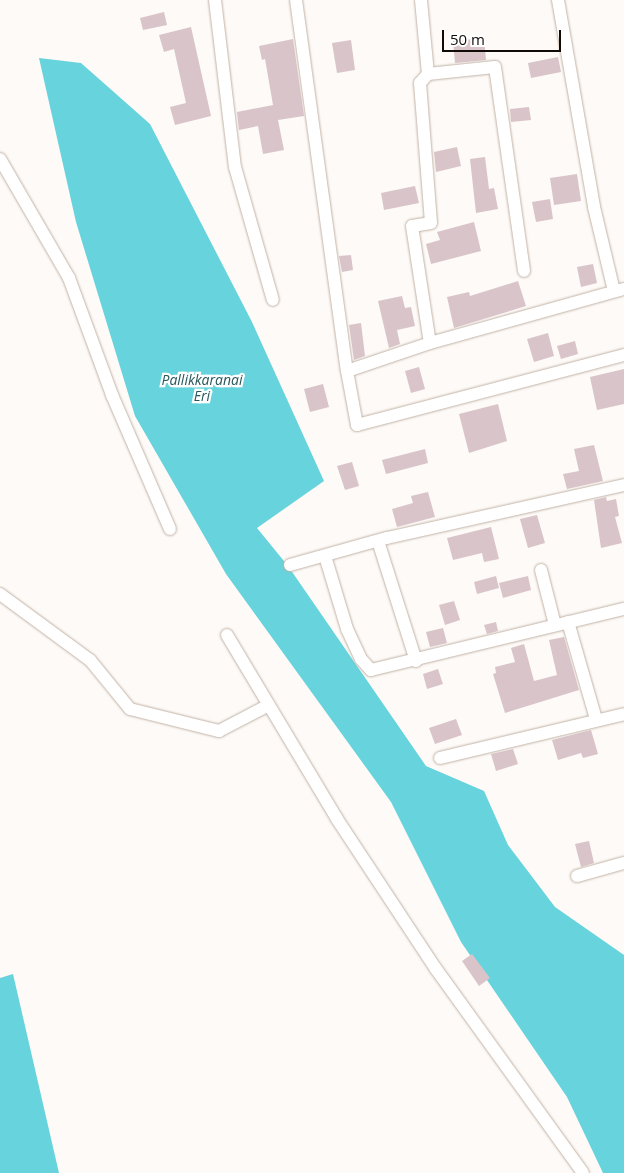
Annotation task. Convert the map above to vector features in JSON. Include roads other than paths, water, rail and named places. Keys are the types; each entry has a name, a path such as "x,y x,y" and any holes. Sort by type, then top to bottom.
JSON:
{"street":[{"path":"215,0 235,167 273,300"},
{"path":"296,0 347,371 357,425 624,355"},
{"path":"421,0 428,74"},
{"path":"347,371 430,343 619,290 594,207 558,0"},
{"path":"430,343 412,226 431,222 420,83 428,74 495,67 524,270"},
{"path":"0,159 69,278 112,395 170,529"},
{"path":"290,565 378,541 624,485"},
{"path":"378,541 416,662"},
{"path":"325,556 347,629 365,666 377,671 624,609"},
{"path":"541,570 555,625"},
{"path":"0,594 90,660 130,710 220,731 269,705"},
{"path":"568,622 596,719"},
{"path":"227,635 336,819 436,969 576,1159 583,1173"},
{"path":"440,758 596,719 624,714"},
{"path":"577,876 624,864"}],"water":[{"name":"Pallikkaranai Eri","path":"39,58 81,63 150,124 252,322 324,481 257,528 288,566 426,766 484,791 508,845 555,907 624,955 624,1173 603,1173 567,1097 461,942 391,802 226,574 135,416 76,222"},
{"path":"13,974 59,1173 0,1173 0,978"}]}
